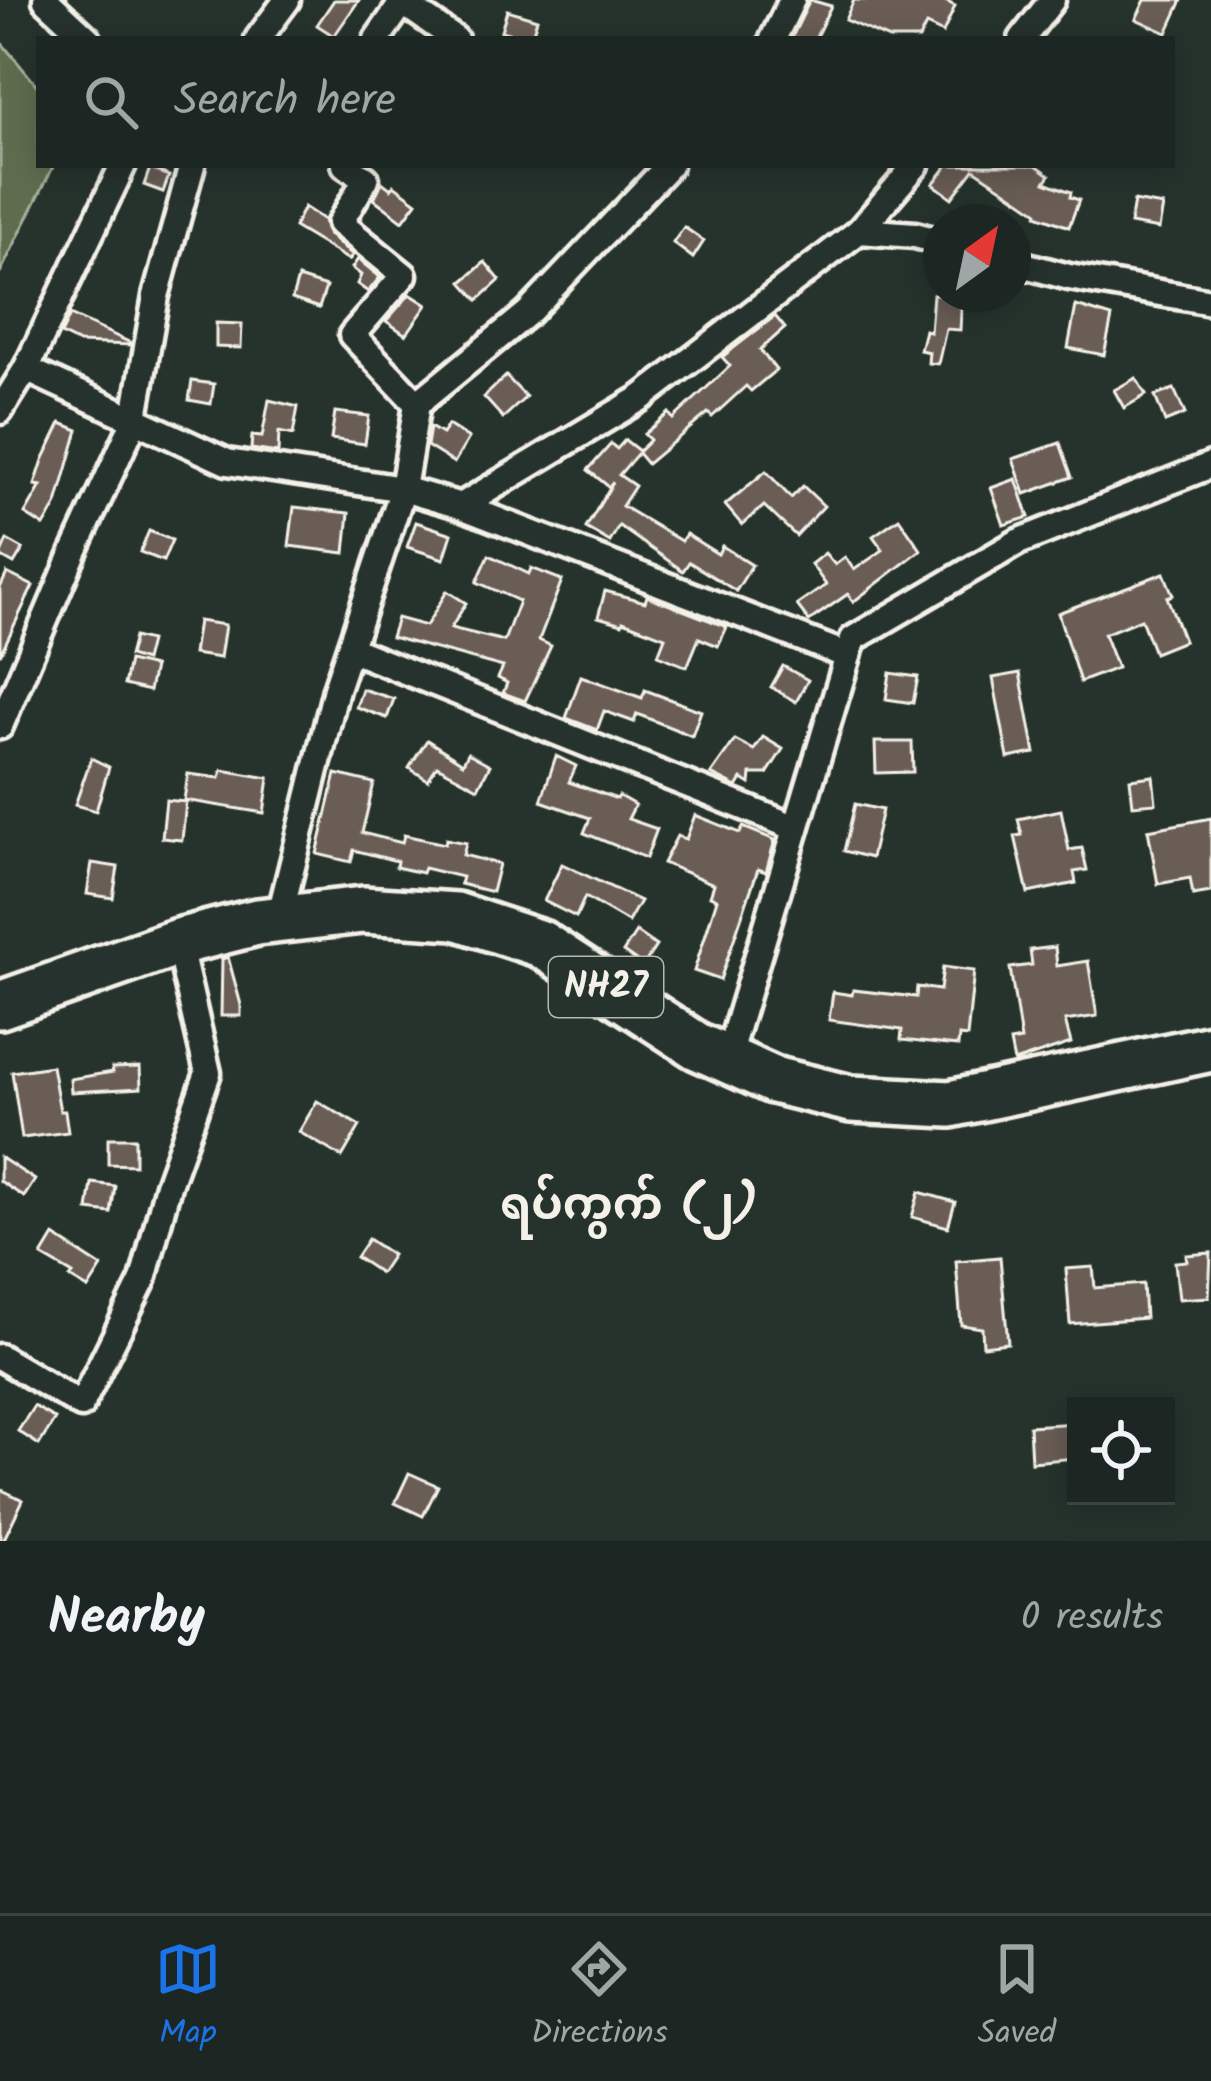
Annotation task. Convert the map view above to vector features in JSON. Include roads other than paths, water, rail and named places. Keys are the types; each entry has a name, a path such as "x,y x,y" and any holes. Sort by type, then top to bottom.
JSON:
{"highway":[{"name":"NH27","path":"0,1005 178,942 279,919 363,910 456,916 541,944 697,1046 773,1080 851,1099 950,1104 1211,1048"}],"street":[{"path":"46,0 85,36"},
{"path":"260,36 286,0"},
{"path":"774,36 792,0"},
{"path":"1024,36 1052,0"},
{"path":"379,36 401,1 451,36"},
{"path":"0,411 26,369 121,168"},
{"path":"0,726 134,422 156,296 191,168"},
{"path":"350,168 366,179 340,223 404,275 352,335 417,404"},
{"path":"461,506 640,398 859,231 913,168"},
{"path":"279,919 336,689 403,489 417,404 528,313 662,173"},
{"path":"859,231 923,237"},
{"path":"1031,267 1211,302"},
{"path":"26,369 227,462 403,489 461,506 848,656"},
{"path":"728,1059 853,640 1018,542 1211,465"},
{"path":"350,649 796,829"},
{"path":"0,1357 81,1405 143,1280 168,1185 208,1073 178,942"}],"district":[{"name":"ရပ်ကွက် (၂)","path":"629,1207"}]}
